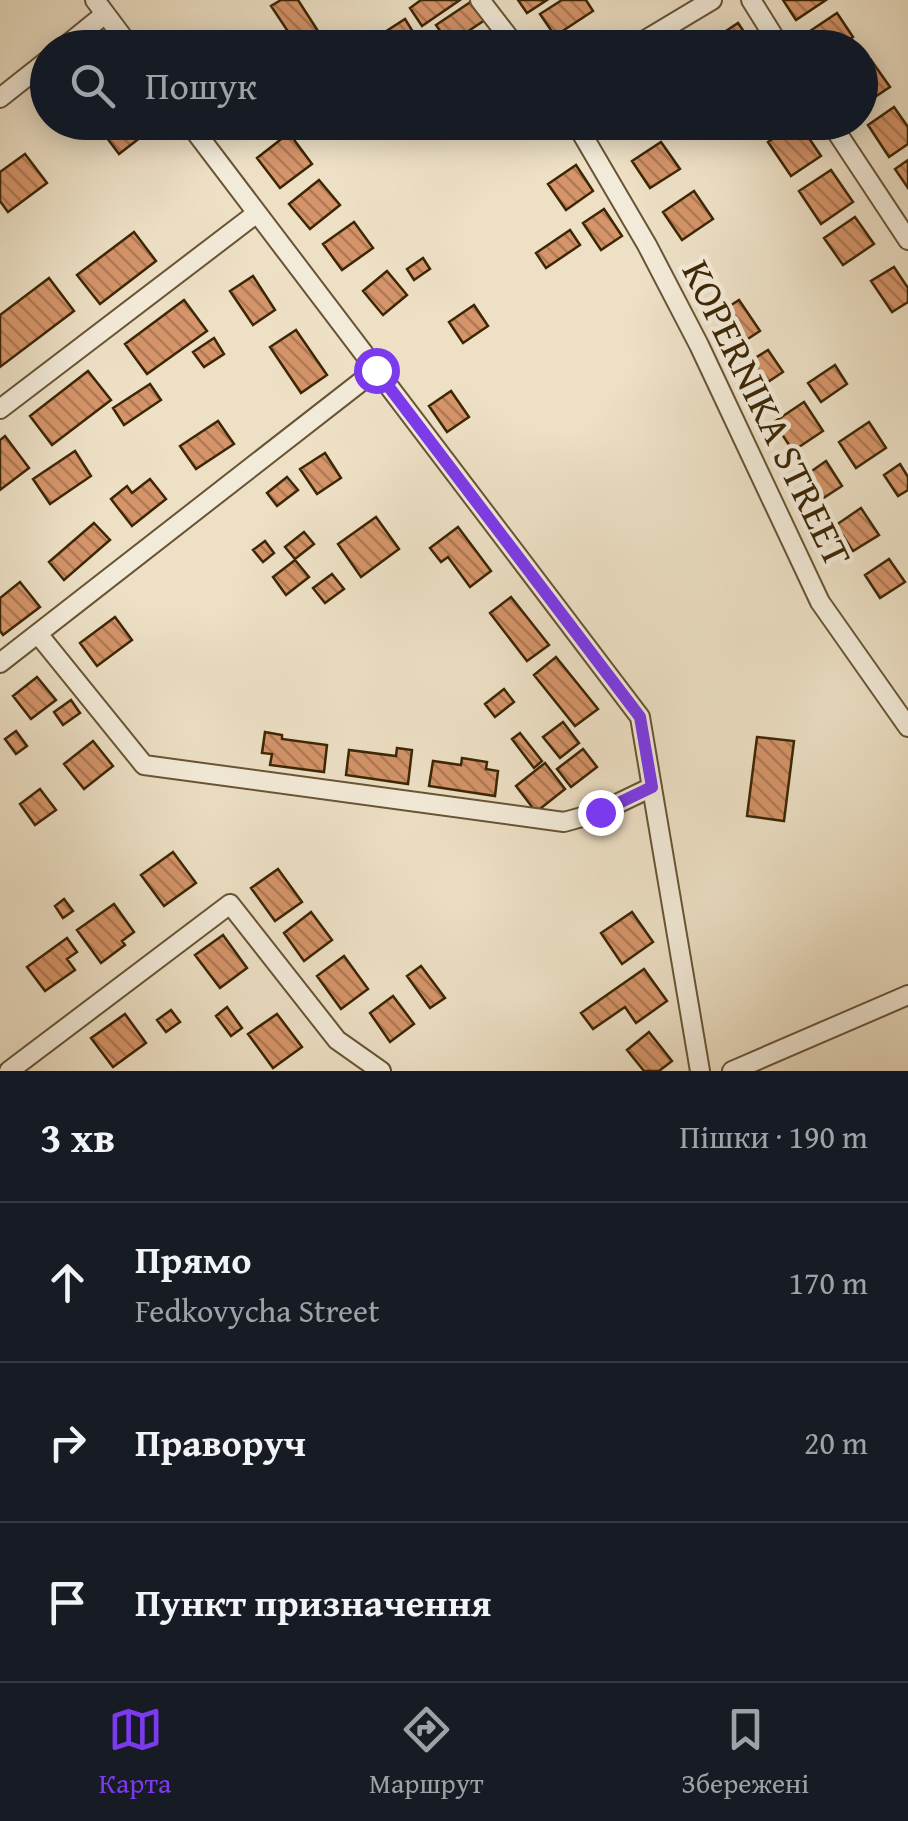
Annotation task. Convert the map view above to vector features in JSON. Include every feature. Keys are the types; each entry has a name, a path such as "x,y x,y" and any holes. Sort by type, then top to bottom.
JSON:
{"street":[{"path":"480,0 503,30"},
{"path":"662,30 712,0"},
{"path":"751,0 770,30"},
{"path":"80,30 100,7 117,30"},
{"path":"0,98 30,74"},
{"path":"202,140 640,717 700,1071"},
{"name":"KOPERNIKA STREET","path":"586,140 700,345 820,602 908,727"},
{"path":"842,140 908,240"},
{"path":"0,410 258,214"},
{"path":"0,664 376,370"},
{"path":"38,634 144,765 564,822 600,812 652,787"},
{"path":"9,1071 230,904 336,1040 381,1071"},
{"path":"732,1071 908,995"}],"building":[{"path":"281,0 298,0 317,30 287,30 271,6"},
{"path":"421,0 460,0 422,26 410,8"},
{"path":"518,0 547,0 527,13"},
{"path":"562,0 586,0 593,11 564,30 551,30 540,14"},
{"path":"783,0 826,0 796,20"},
{"path":"472,1 485,20 470,30 439,30 436,25"},
{"path":"837,13 848,30 812,30"},
{"path":"405,19 412,30 388,30"},
{"path":"878,70 890,87 878,95"},
{"path":"894,107 908,127 908,144 889,157 878,140 878,118"},
{"path":"108,140 137,140 119,154"},
{"path":"280,140 294,140 312,164 280,188 257,158"},
{"path":"810,140 821,156 791,176 768,142"},
{"path":"661,142 680,169 650,188 632,161"},
{"path":"25,154 47,183 8,212 0,201 0,172"},
{"path":"908,160 908,188 895,169"},
{"path":"576,165 593,191 566,210 548,184"},
{"path":"831,170 853,202 821,224 799,191"},
{"path":"319,180 340,205 310,229 289,204"},
{"path":"694,191 713,219 682,240 663,212"},
{"path":"604,209 622,236 601,250 583,223"},
{"path":"855,217 874,244 843,265 824,238"},
{"path":"354,222 373,248 342,270 323,244"},
{"path":"570,230 580,245 546,268 536,253"},
{"path":"134,232 156,261 100,304 77,275"},
{"path":"423,258 430,269 414,280 407,269"},
{"path":"894,267 908,288 908,302 892,312 871,281"},
{"path":"387,271 407,295 383,315 363,291"},
{"path":"253,276 275,310 253,325 230,291"},
{"path":"49,278 74,311 0,367 0,315"},
{"path":"184,300 207,331 147,374 125,344"},
{"path":"739,300 760,331 743,342 722,311"},
{"path":"474,305 488,326 463,343 449,322"},
{"path":"296,330 327,375 301,393 270,347"},
{"path":"214,338 224,354 204,367 193,352"},
{"path":"768,350 783,372 762,386 747,363"},
{"path":"835,365 847,384 821,402 808,383"},
{"path":"88,371 111,400 52,445 30,416"},
{"path":"150,384 161,400 124,425 113,408"},
{"path":"451,391 469,417 447,432 429,406"},
{"path":"804,402 823,431 793,451 774,422"},
{"path":"218,421 234,444 196,469 180,446"},
{"path":"869,422 886,448 856,468 839,442"},
{"path":"5,436 29,468 0,490 0,440"},
{"path":"75,451 91,476 50,504 33,479"},
{"path":"325,453 341,478 317,494 300,469"},
{"path":"826,461 842,486 822,499 806,475"},
{"path":"900,464 908,477 908,490 898,496 884,475"},
{"path":"287,477 298,490 277,506 267,493"},
{"path":"150,479 166,499 132,526 111,499 127,486 132,493"},
{"path":"861,508 879,535 853,551 836,525"},
{"path":"376,517 399,549 361,577 338,544"},
{"path":"94,523 110,540 64,580 49,562"},
{"path":"458,527 491,571 470,587 448,557 441,562 430,548"},
{"path":"304,532 314,544 295,559 285,547"},
{"path":"265,541 274,553 263,562 253,550"},
{"path":"889,559 905,582 880,598 865,575"},
{"path":"295,560 309,577 286,595 273,577"},
{"path":"332,574 344,589 325,603 313,588"},
{"path":"20,582 40,607 3,635 0,598"},
{"path":"511,597 549,645 527,661 490,613"},
{"path":"115,617 132,640 97,666 80,643"},
{"path":"556,657 598,709 575,726 534,675"},
{"path":"37,677 56,700 31,719 13,696"},
{"path":"504,689 514,702 495,717 485,704"},
{"path":"71,700 80,713 63,725 54,712"},
{"path":"563,722 579,743 560,758 543,737"},
{"path":"16,731 27,746 16,754 5,739"},
{"path":"265,732 282,735 282,739 327,745 324,772 270,765 272,754 262,753"},
{"path":"520,733 542,761 534,768 512,739"},
{"path":"757,737 794,741 784,821 747,816"},
{"path":"93,741 113,766 84,789 64,764"},
{"path":"397,748 412,750 408,784 346,775 349,750 396,756"},
{"path":"583,749 597,767 571,787 557,769"},
{"path":"462,758 487,762 486,769 498,771 495,796 429,786 433,761 461,765"},
{"path":"545,763 565,789 536,812 516,786"},
{"path":"40,789 56,810 35,825 20,804"},
{"path":"173,852 196,883 164,906 141,875"},
{"path":"278,869 302,902 275,921 251,888"},
{"path":"64,899 73,911 63,918 55,906"},
{"path":"114,904 134,932 122,941 125,945 101,963 77,930"},
{"path":"311,912 332,940 304,961 284,933"},
{"path":"632,912 653,942 622,964 601,933"},
{"path":"223,935 247,968 220,988 195,955"},
{"path":"67,938 77,952 67,959 75,970 45,991 27,967"},
{"path":"344,956 368,989 341,1009 317,976"},
{"path":"421,966 445,998 430,1008 407,976"},
{"path":"644,969 667,1001 636,1023 625,1007 593,1029 581,1013"},
{"path":"393,996 414,1024 390,1042 370,1013"},
{"path":"227,1007 242,1028 231,1036 216,1016"},
{"path":"171,1010 180,1022 166,1032 157,1020"},
{"path":"125,1014 146,1043 113,1067 91,1038"},
{"path":"277,1014 302,1047 273,1068 248,1034"},
{"path":"649,1032 672,1061 659,1071 644,1071 627,1050"}],"route":[{"path":"376,370 640,717 652,787 600,812"}]}
